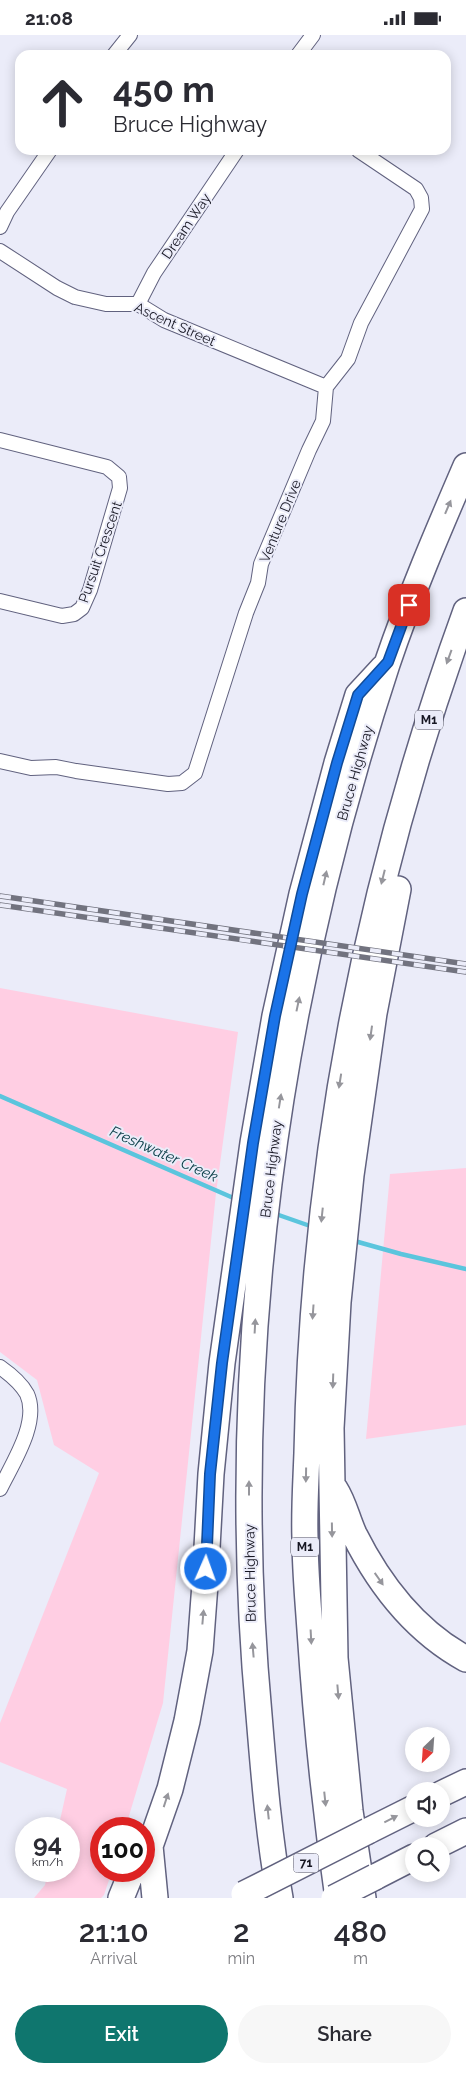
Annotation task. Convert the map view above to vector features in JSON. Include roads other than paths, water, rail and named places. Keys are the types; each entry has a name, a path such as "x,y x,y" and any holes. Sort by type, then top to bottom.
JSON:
{"highway":[{"name":"Bruce Highway","path":"280,1898 273,1861 253,1650 249,1551 250,1243 263,1146 292,1034 322,890 340,823 388,662 431,548 466,466"},
{"name":"M1","path":"338,1898 317,1728 305,1539 307,1410 317,1264 327,1167 343,1062 361,973 396,830 428,724 466,611"},
{"path":"369,1888 350,1811 335,1658 331,1481 333,1379 341,1271 351,1175 377,994 391,915 406,854 396,830"},
{"path":"155,1829 170,1789 181,1747 200,1651 214,1434 222,1363 250,1243"},
{"path":"331,1481 344,1504 351,1527 361,1549 379,1579 398,1604 422,1628 466,1659"},
{"path":"450,1790 466,1782"},
{"name":"71","path":"241,1896 405,1812"},
{"path":"450,1839 466,1831"},
{"path":"334,1898 369,1888 405,1863"},
{"path":"121,1898 128,1882"},
{"path":"152,1882 155,1898"}],"street":[{"path":"118,50 130,35"},
{"path":"302,50 313,35"},
{"path":"0,227 7,212 47,155"},
{"name":"Dream Way","path":"138,305 149,281 234,155"},
{"path":"326,387 348,359 361,323 422,209 421,198 416,189 365,155"},
{"name":"Ascent Street","path":"0,251 56,288 75,297 106,304 138,305 172,324 326,387"},
{"name":"Venture Drive","path":"0,761 31,768 56,767 168,784 182,783 192,776 196,769 248,606 258,583 261,564 323,421 326,387"},
{"name":"Pursuit Crescent","path":"0,440 112,469 118,477 120,488 88,597 78,611 68,616 62,616 0,601"},
{"path":"0,1367 19,1383 27,1395 30,1409 26,1435 0,1489"}],"waterway":[{"name":"Freshwater Creek","path":"0,1096 238,1200"},
{"name":"Freshwater Creek","path":"273,1213 313,1227"},
{"name":"Freshwater Creek","path":"351,1240 466,1269"}],"railway":[{"path":"0,896 466,964"},
{"path":"0,905 466,972"}]}
